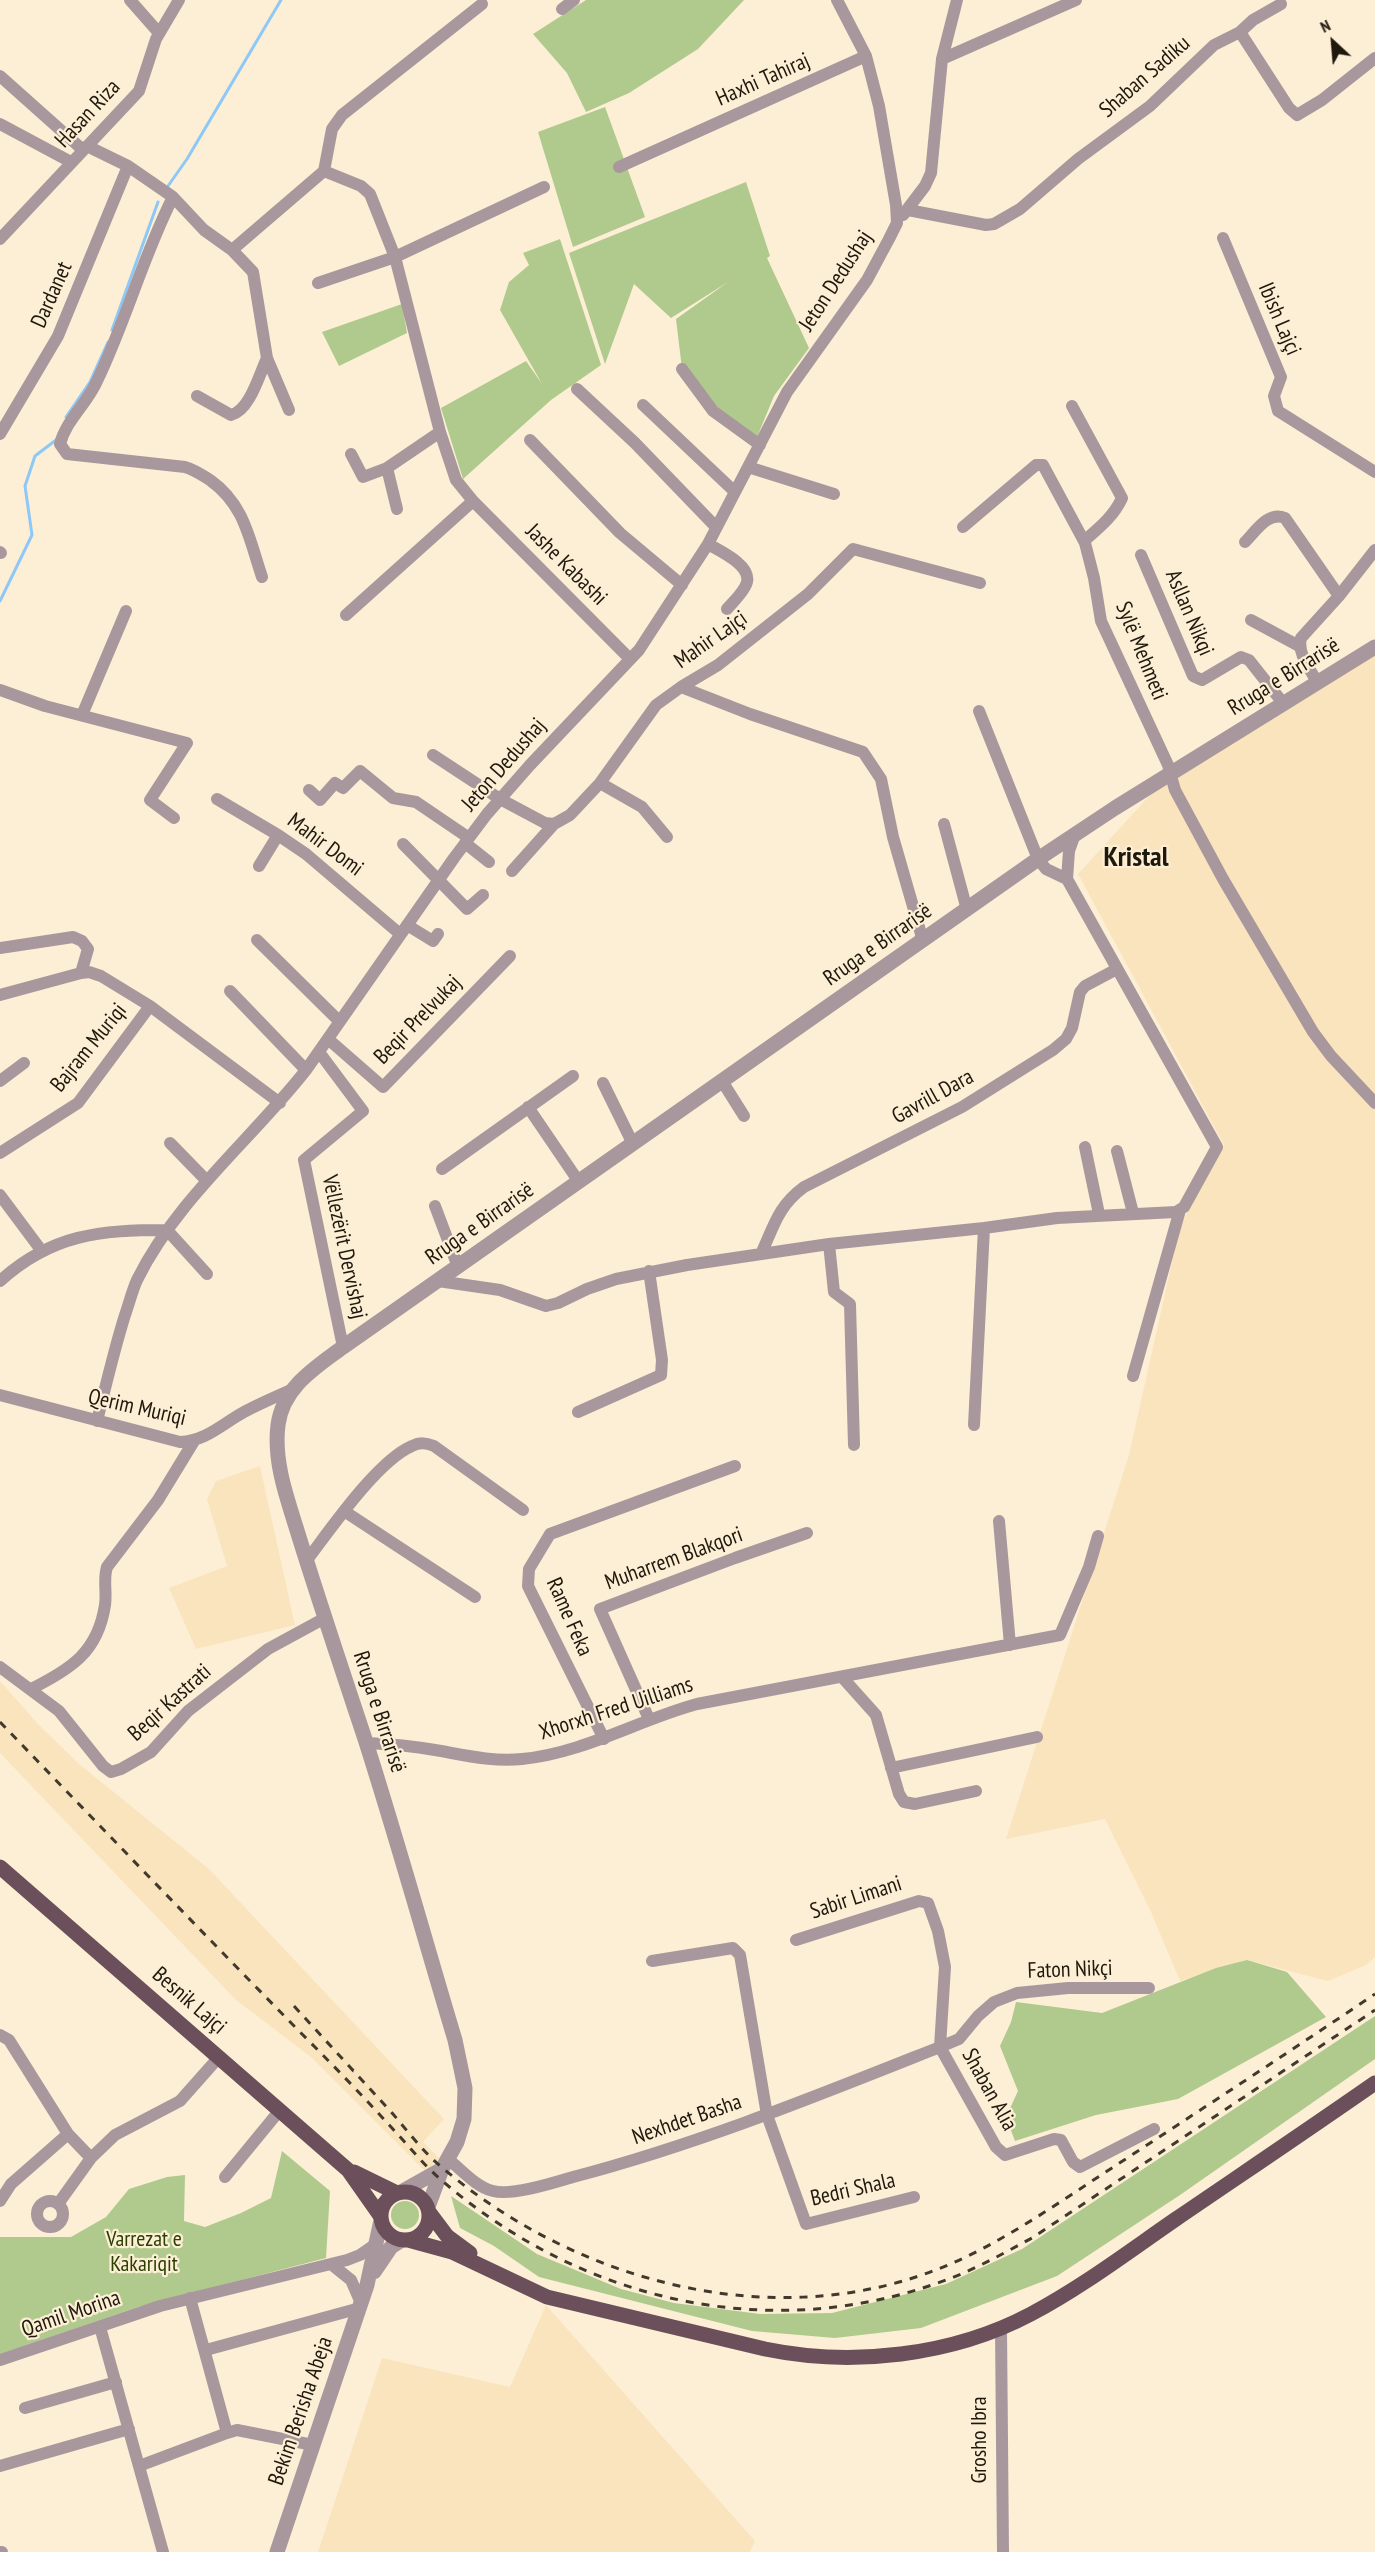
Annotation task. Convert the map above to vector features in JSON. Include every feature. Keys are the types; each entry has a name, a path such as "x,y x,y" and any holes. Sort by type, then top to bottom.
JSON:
{"main road":[{"name":"Besnik Lajçi","path":"0,1867 348,2170 381,2218"},
{"path":"494,2271 455,2243 420,2196 399,2192 385,2202 381,2218 390,2235 452,2252 524,2287 560,2301 790,2355 856,2359 929,2349 1001,2328 1029,2315 1071,2290 1375,2083"},
{"name":"Besnik Lajçi","path":"348,2170 399,2192"},
{"path":"405,2240 424,2230 429,2210"}],"street":[{"path":"130,0 159,33"},
{"name":"Hasan Riza","path":"0,239 139,91 159,33 178,0"},
{"path":"562,9 574,0"},
{"path":"837,0 866,56"},
{"path":"897,223 931,173 942,59 957,0"},
{"path":"942,59 1076,0"},
{"path":"232,250 324,171 332,129 342,115 358,100 482,4"},
{"name":"Shaban Sadiku","path":"908,210 994,225 1020,209 1078,159 1150,106 1214,45 1240,32 1252,20 1281,4"},
{"path":"1240,32 1289,108 1298,115 1322,100 1375,58"},
{"name":"Haxhi Tahiraj","path":"619,167 866,56"},
{"name":"Jeton Dedushaj","path":"97,1421 117,1342 136,1281 167,1230 207,1181 280,1103 306,1070 438,879 500,799 639,650 708,544 787,392 867,280 897,223 879,106 866,56"},
{"path":"0,76 85,148 128,166 173,196 204,230 232,250 253,272 267,358 290,410"},
{"path":"0,124 71,162"},
{"name":"Dardanet","path":"0,434 58,336 128,166"},
{"name":"Jashe Kabashi","path":"324,171 362,186 370,194 395,256 440,432 456,480 473,501 630,659"},
{"path":"318,283 395,256 544,186"},
{"path":"173,196 155,232 134,295 97,382 63,431 60,444 67,454 186,467 199,472 226,492 242,515 262,577"},
{"name":"Ibish Lajçi","path":"1222,238 1281,377 1274,396 1278,411 1375,472"},
{"path":"197,396 231,415 238,413 245,405 267,358"},
{"path":"682,369 713,411 760,445"},
{"path":"577,389 635,443 717,527"},
{"path":"643,405 735,492"},
{"path":"1072,406 1122,498 1118,508 1105,523 1084,541"},
{"path":"351,454 363,477 387,468 440,432"},
{"path":"530,440 620,533 682,585"},
{"name":"Sylë Mehmeti","path":"963,527 1039,463 1043,465 1066,503 1084,541 1094,578 1101,621 1170,773 1175,790 1223,879 1313,1032 1331,1056 1375,1103"},
{"path":"748,467 834,494"},
{"path":"387,468 397,509"},
{"path":"346,615 473,501"},
{"path":"1245,542 1270,516 1278,515 1285,518 1340,596"},
{"path":"708,544 732,559 747,574 747,584 727,609"},
{"name":"Mahir Lajçi","path":"512,871 554,824 570,815 600,783 656,705 718,665 808,594 853,549 980,583"},
{"path":"1317,682 1299,645 1300,638 1340,596 1375,550"},
{"name":"Asllan Nikqi","path":"1141,555 1193,676 1202,680 1240,657 1249,660 1283,703"},
{"path":"82,715 126,611"},
{"path":"1251,620 1299,645"},
{"name":"Rruga e Birrarisë","path":"429,2210 445,2164 458,2142 464,2119 465,2088 455,2040 366,1743 307,1560 277,1453 278,1422 291,1390 302,1378 343,1347 1038,859 1170,773 1375,647"},
{"path":"681,687 750,714 864,752 881,779 893,837 923,941"},
{"path":"0,690 187,743 150,800 174,818"},
{"path":"979,711 1038,859 1046,869 1067,879"},
{"path":"433,755 500,799 545,823 554,824"},
{"path":"309,790 320,800 335,783 343,788 360,771 393,798 416,802 467,841 489,862"},
{"path":"600,783 642,807 667,837"},
{"name":"Mahir Domi","path":"217,799 278,835 403,929 433,940 438,934"},
{"path":"944,824 967,910"},
{"path":"1075,834 1070,851 1067,879 1217,1147 1180,1210 1133,1376"},
{"path":"259,866 278,835"},
{"path":"403,844 467,909 483,895"},
{"path":"0,948 73,937 82,941 88,949 81,973 0,995"},
{"path":"257,940 339,1021"},
{"name":"Beqir Prelvukaj","path":"328,1039 382,1087 510,956"},
{"name":"Gavrill Dara","path":"761,1254 789,1198 804,1187 962,1107 1053,1050 1066,1039 1072,1028 1080,992 1085,986 1117,969"},
{"name":"Bajram Muriqi","path":"81,973 89,972 101,976 150,1006 280,1103"},
{"path":"230,992 306,1070"},
{"name":"Bajram Muriqi","path":"0,1153 78,1103 150,1006"},
{"name":"Vëllezërit Dervishaj","path":"319,1052 363,1111 304,1160 343,1347"},
{"path":"0,1081 24,1063"},
{"path":"442,1168 573,1076"},
{"path":"722,1081 744,1116"},
{"path":"603,1083 633,1144"},
{"path":"528,1107 579,1182"},
{"path":"170,1143 207,1181"},
{"path":"1084,1147 1099,1214"},
{"path":"1117,1151 1133,1213"},
{"path":"0,1196 41,1250"},
{"path":"435,1206 458,1267"},
{"path":"438,1281 500,1290 546,1306 616,1279 649,1271 761,1254 829,1244 1099,1214 1180,1210"},
{"path":"974,1425 984,1228"},
{"path":"0,1281 41,1250 69,1239 97,1233 167,1230 207,1274"},
{"path":"829,1244 834,1292 850,1304 854,1445"},
{"path":"578,1412 661,1375 662,1360 649,1271"},
{"name":"Qerim Muriqi","path":"0,1395 169,1440 194,1441 242,1413 291,1390"},
{"path":"31,1689 68,1668 91,1646 98,1635 106,1602 107,1567 158,1500 194,1441"},
{"path":"307,1560 370,1481 411,1446 424,1443 434,1446 523,1510"},
{"name":"Rame Feka","path":"604,1739 528,1586 528,1569 550,1534 735,1466"},
{"path":"344,1511 475,1597"},
{"path":"999,1521 1010,1645"},
{"name":"Muharrem Blakqori","path":"649,1719 600,1609 807,1533"},
{"name":"Xhorxh Fred Uilliams","path":"366,1743 400,1745 493,1760 545,1755 604,1739 649,1719 697,1704 1060,1635 1089,1567 1098,1536"},
{"name":"Beqir Kastrati","path":"0,1667 59,1711 103,1766 111,1772 151,1752 188,1711 268,1649 325,1618"},
{"path":"842,1677 876,1715 899,1794 904,1802 915,1804 976,1791"},
{"path":"891,1768 1037,1737"},
{"name":"Sabir Limani","path":"796,1940 919,1901 928,1903 938,1931 945,1967 940,2047"},
{"path":"652,1961 733,1948 740,1955 767,2115"},
{"name":"Faton Nikçi","path":"940,2047 959,2039 978,2016 994,2002 1017,1993 1047,1989 1149,1988"},
{"path":"0,2035 9,2040 68,2134 91,2158"},
{"name":"Nexhdet Basha","path":"445,2164 492,2191 505,2193 615,2166 767,2115 940,2047"},
{"name":"Shaban Alia","path":"940,2047 996,2147 1005,2155 1054,2139 1061,2140 1073,2162 1080,2167 1154,2129"},
{"path":"58,2204 91,2158 123,2130 180,2101 219,2057"},
{"path":"225,2177 280,2110"},
{"name":"Bedri Shala","path":"767,2115 806,2224 914,2197"},
{"path":"0,2201 11,2184 68,2134"},
{"path":"399,2192 445,2164"},
{"name":"Bekim Berisha Abeja","path":"277,2552 367,2285 381,2218"},
{"name":"Bekim Berisha Abeja","path":"367,2285 391,2247 405,2240"},
{"name":"Qamil Morina","path":"0,2360 160,2306 331,2264 360,2255 376,2244"},
{"path":"206,2350 360,2305 351,2280 331,2264"},
{"path":"190,2298 227,2433"},
{"path":"100,2327 163,2552"},
{"name":"Grosho Ibra","path":"1001,2328 1003,2552"},
{"path":"25,2408 116,2382"},
{"path":"0,2466 129,2429"},
{"path":"139,2466 237,2430 313,2445"}],"shaded area":[{"path":"1375,647 1375,1957 1366,1965 1328,1981 1247,1960 1180,1981 1151,1912 1105,1819 1006,1839 1129,1455 1180,1226 1224,1145 1078,874 1170,773"},
{"path":"260,1466 295,1625 196,1649 169,1588 227,1566 207,1499 216,1481"},
{"path":"0,1681 39,1725 79,1764 209,1869 444,2119 423,2142 439,2158 426,2172 311,2057 236,2000 0,1753"},
{"path":"546,2305 755,2541 750,2552 318,2552 382,2358 510,2387"}],"green space":[{"path":"586,0 744,0 698,49 629,93 586,112 567,73 533,34"},
{"path":"605,107 645,217 573,247 538,132"},
{"path":"746,182 770,256 767,258 809,348 774,396 755,442 732,423 682,369 676,319 728,282 671,318 634,284 605,364 569,253"},
{"path":"560,239 601,365 551,400 463,479 441,408 526,361 542,384 500,310 509,282 529,265 523,253"},
{"path":"402,304 407,333 339,366 322,332"},
{"path":"1247,1960 1287,1972 1326,2017 1178,2099 1096,2115 1015,2141 1006,2117 1018,2091 1000,2046 1011,2022 1016,2002 1102,2013 1216,1968"},
{"path":"1375,2016 1375,2059 1180,2195 1057,2276 921,2328 835,2338 752,2331 539,2277 494,2246 460,2228 451,2196 537,2254 621,2289 674,2303 760,2314 832,2313 946,2284 1022,2249"},
{"name":"Varrezat e Kakariqit","path":"282,2151 330,2191 326,2258 138,2307 0,2354 0,2237 71,2237 106,2217 129,2189 167,2177 185,2175 184,2221 205,2227 271,2198"},
{"path":"405,2201 415,2205 419,2215 415,2225 405,2229 395,2225 391,2215 395,2205"}],"waterway":[{"path":"168,186 187,159 281,0"},
{"path":"112,330 158,202"},
{"path":"66,417 90,382 108,342"},
{"path":"0,601 32,535 25,486 35,456 56,440"}],"railway":[{"path":"0,1722 439,2178 494,2220 553,2255 615,2282 679,2300 745,2309 812,2309 879,2300 957,2276 1032,2238 1375,2010"},
{"path":"294,2006 424,2150 445,2170 497,2209 554,2241 614,2267 677,2285 741,2296 806,2297 870,2289 933,2271 1004,2237 1375,1994"}],"district":[{"name":"Kristal","path":"1136,858"}]}
